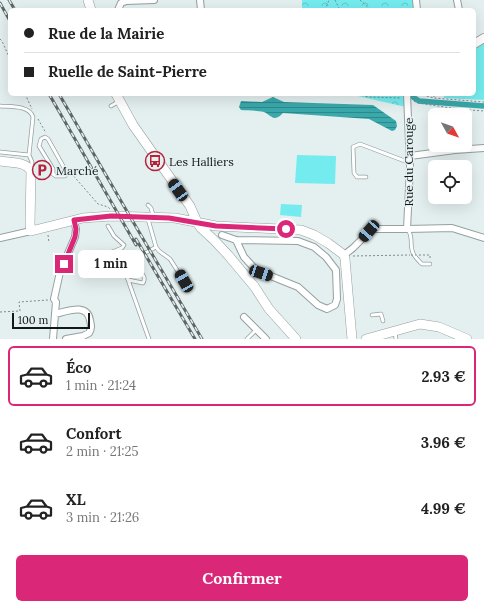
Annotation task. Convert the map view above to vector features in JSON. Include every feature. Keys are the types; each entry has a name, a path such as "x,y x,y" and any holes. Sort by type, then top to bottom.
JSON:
{"main road":[{"path":"118,97 133,125 196,218 215,233 269,309 293,338"},
{"path":"0,161 26,166 31,172 31,231 74,220 110,221 150,217 196,218"},
{"path":"215,233 301,230 321,239 347,255 345,259 352,339"},
{"path":"366,339 420,324 439,327 467,339"}],"street":[{"path":"119,8 121,3 126,1 154,0"},
{"name":"Rue du Carouge","path":"407,96 410,159 407,228"},
{"path":"410,159 455,150 484,148"},
{"path":"54,339 56,302 54,299 60,272 75,237 76,229 74,220"},
{"path":"347,255 372,229 452,228 484,238"},
{"path":"0,238 31,231"},
{"path":"215,233 236,240 292,240 304,242 314,247 326,257 336,270 337,299 335,305 327,309 322,307 298,287 256,270 244,257 236,240"},
{"path":"56,314 82,309 85,310 89,316 91,328 89,333 83,336 66,339"},
{"path":"244,317 266,339"}],"lane":[{"path":"111,106 118,97"},
{"path":"0,106 31,111 33,116 29,155 32,162 31,172 39,170 53,173 56,176 65,176 67,173 48,139 43,138 39,146"},
{"path":"366,176 357,177 354,173 353,147 356,145 360,144 410,159"},
{"path":"30,145 39,146"},
{"path":"39,146 53,169 53,173"},
{"path":"0,152 29,155"},
{"path":"148,205 152,208 150,217 156,247 170,259 184,281"},
{"path":"102,256 122,248 124,245 114,236 110,221"},
{"path":"407,228 411,233 412,250 414,256 422,264 430,264"},
{"path":"149,339 128,279 143,283 145,280 144,276 135,263 138,257 156,247"},
{"path":"372,315 381,314 383,322"},
{"path":"247,339 256,330"}],"path":[{"path":"360,0 369,8"},
{"path":"0,39 8,54"},
{"path":"26,96 33,110"},
{"path":"365,96 407,96 418,103 484,111"},
{"path":"426,96 434,98 484,102"},
{"path":"37,117 48,136"},
{"path":"70,173 78,180 98,204 108,207 110,221"},
{"path":"48,234 49,243"},
{"path":"347,255 430,255 430,264"},
{"path":"0,312 20,311 19,302 54,299"}],"green space":[{"path":"302,0 412,0 414,8 302,8"},
{"path":"484,40 484,100 444,98 444,96 476,96 476,46"},
{"path":"358,96 405,96 406,107"},
{"path":"297,155 336,156 335,184 295,183"},
{"path":"281,204 302,205 301,217 280,215"}],"shaded area":[{"path":"273,97 284,102 373,105 396,121 397,126 395,130 392,131 369,119 283,113 275,118 264,112 241,110 239,107 241,101 262,102"}],"waterway":[{"path":"412,96 419,101 484,106"}],"railway":[{"path":"9,0 14,8"},
{"path":"0,3 8,17"},
{"path":"50,96 136,245"},
{"path":"60,96 202,339"},
{"path":"136,239 195,339"}],"place":[{"name":"Les Halliers","path":"155,161"},
{"name":"Marché","path":"42,170"}],"route":[{"path":"64,264 76,233 74,220 83,218 111,216 175,218 216,226 286,229"}]}
